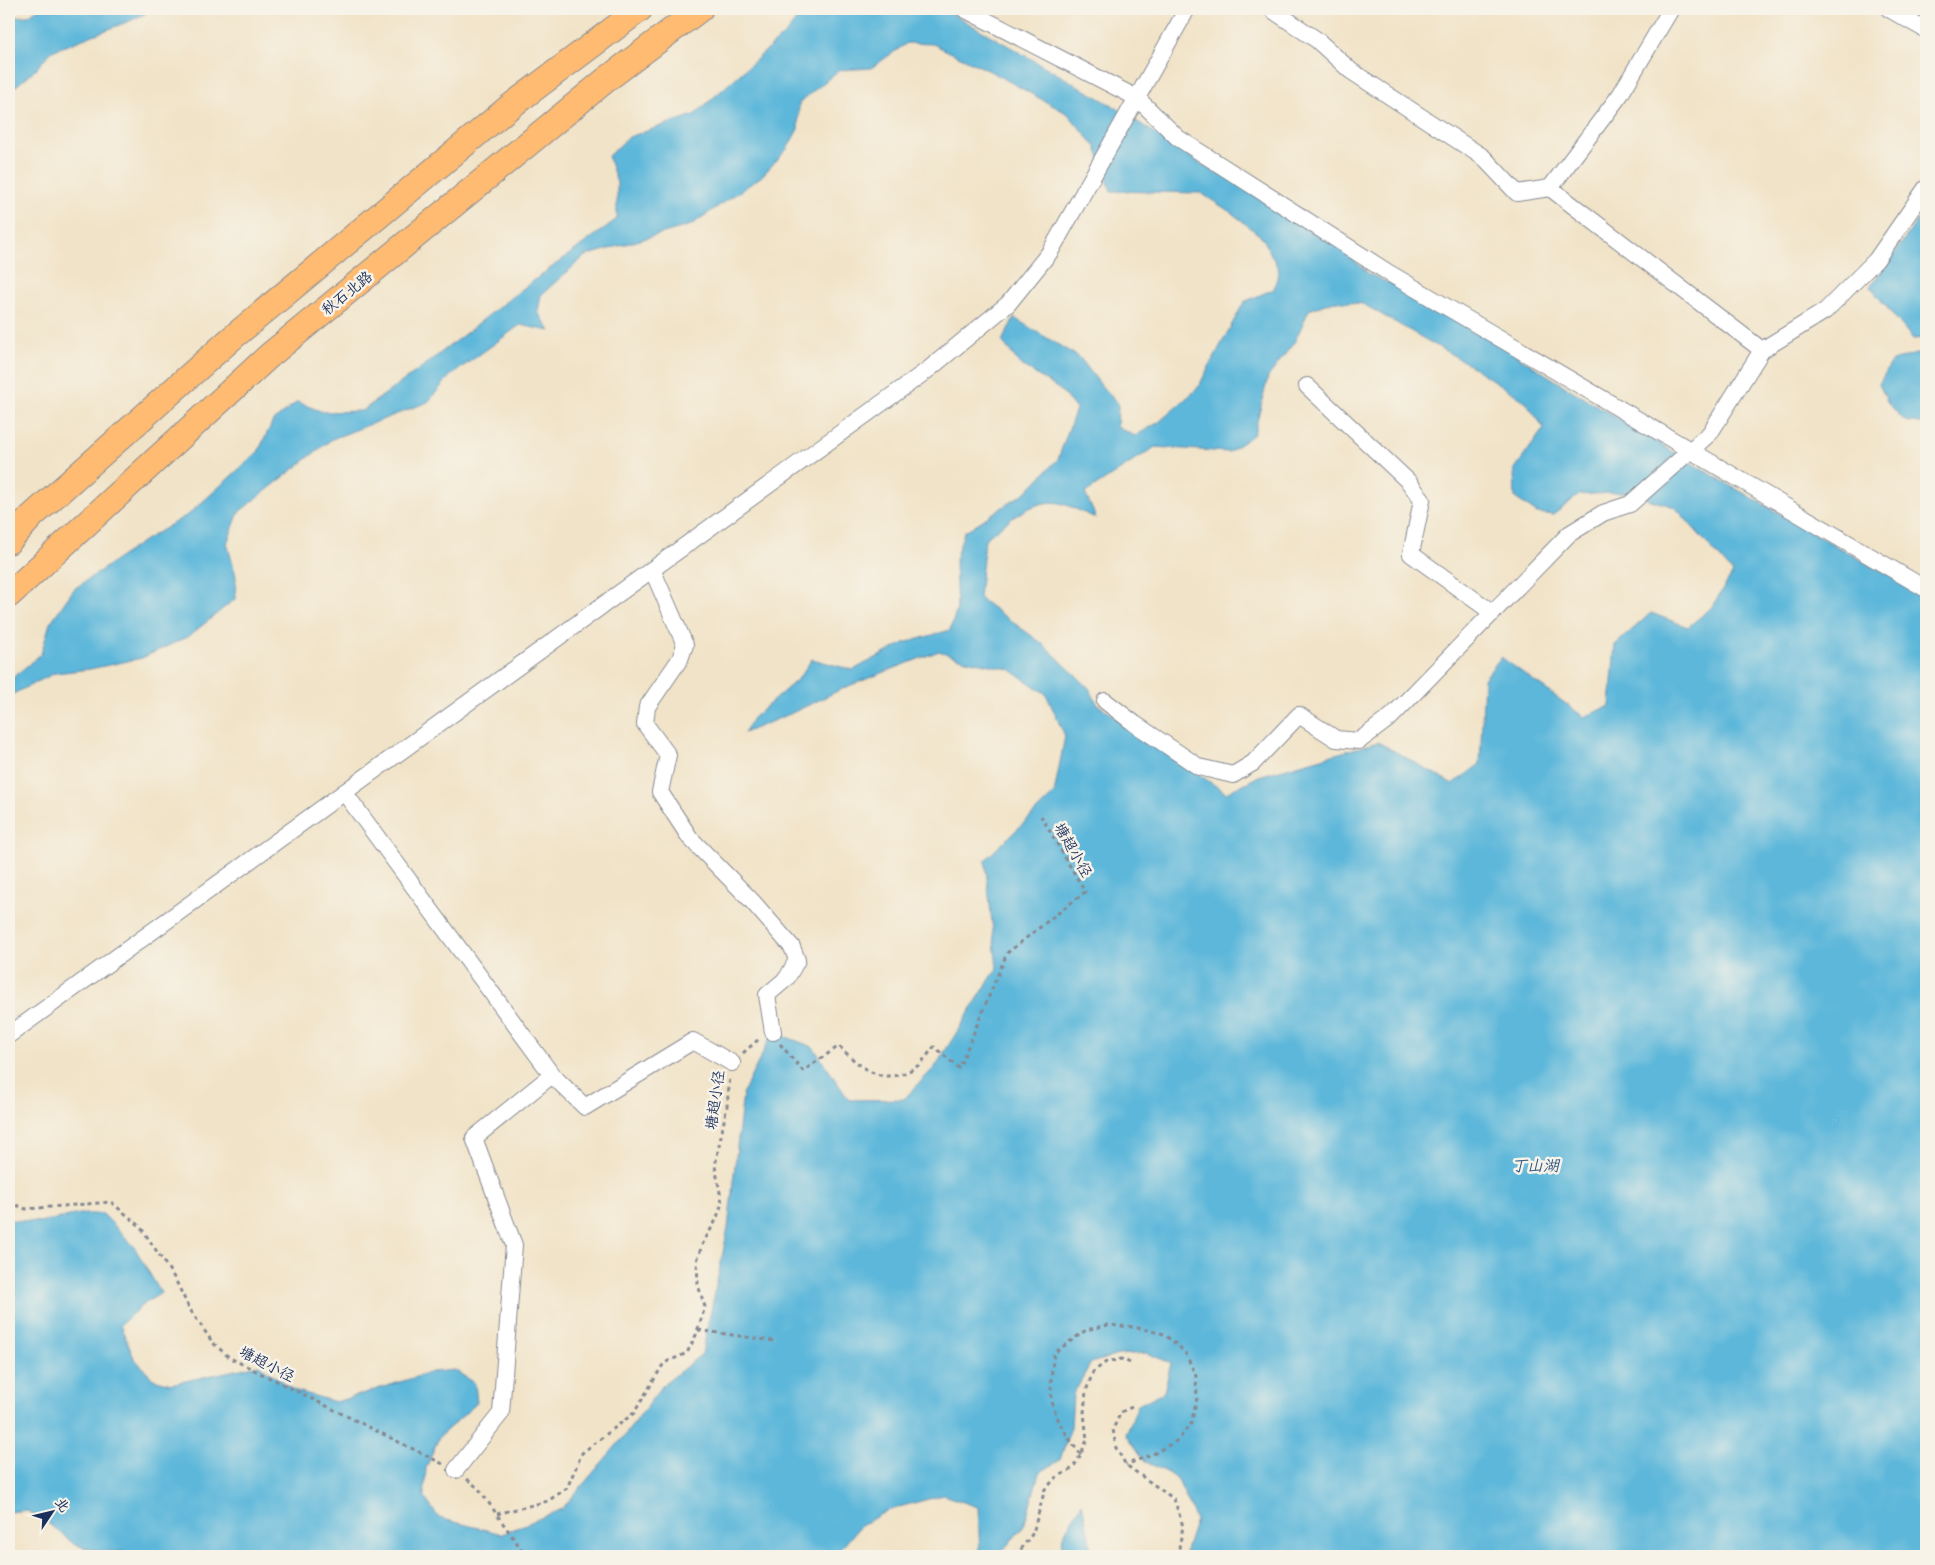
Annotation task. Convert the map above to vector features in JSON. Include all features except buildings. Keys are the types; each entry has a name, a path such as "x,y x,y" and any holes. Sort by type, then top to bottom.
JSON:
{"main road":[{"path":"9,541 32,516 232,338 507,109 640,9"},
{"name":"秋石北路","path":"9,595 270,356 607,79 700,9"}],"street":[{"path":"964,9 1137,98 1178,138 1389,273 1926,589"},
{"path":"9,1035 929,369 1008,304 1050,252 1187,9"},
{"path":"1271,9 1317,40 1351,71 1483,157 1517,192 1550,188 1762,350"},
{"path":"1550,188 1620,95 1671,9"},
{"path":"1889,9 1926,30"},
{"path":"1105,701 1199,767 1233,775 1253,763 1299,715 1336,739 1359,741 1392,716 1569,534 1603,513 1630,504 1710,434 1762,350 1825,311 1876,260 1926,188"},
{"path":"1307,386 1409,482 1422,500 1411,554 1493,613"},
{"path":"652,569 685,645 680,659 648,707 645,724 668,756 660,792 690,838 752,901 792,947 797,960 787,978 768,995 769,1035"},
{"path":"344,792 552,1075 585,1106 693,1041 732,1063"},
{"path":"456,1470 501,1413 514,1245 474,1138 552,1075"}],"path":[{"name":"塘超小径","path":"497,1514 548,1501 567,1488 582,1453 634,1413 664,1364 688,1352 698,1330 705,1307 698,1286 697,1261 702,1245 716,1220 722,1203 715,1166 727,1106 732,1063 769,1035 803,1071 839,1046 859,1066 878,1075 898,1075 917,1066 934,1047 959,1068 1007,953 1085,892 1041,816"},
{"name":"塘超小径","path":"9,1202 26,1209 111,1202 140,1226 174,1279 189,1308 213,1343 230,1358 456,1470 480,1489 526,1556"},
{"path":"1081,1454 1060,1424 1052,1406 1051,1383 1054,1353 1086,1330 1108,1325 1134,1327 1164,1334 1184,1352 1196,1376 1197,1398 1191,1424 1178,1440 1155,1453 1126,1465"},
{"path":"698,1330 774,1341"},
{"path":"1016,1556 1033,1533 1045,1489 1057,1477 1073,1468 1087,1440 1084,1413 1086,1391 1093,1372 1106,1362 1122,1359 1130,1363"},
{"path":"1132,1407 1120,1412 1113,1429 1116,1448 1126,1465 1174,1499 1183,1526 1179,1548 1175,1556"}],"water":[{"path":"38,9 154,9 132,20 52,51 35,70 9,92 9,17 28,16"},
{"name":"丁山湖","path":"805,9 944,9 1115,107 1206,167 1300,209 1369,274 1438,305 1558,382 1698,467 1866,563 1926,593 1926,1556 1184,1556 1196,1520 1177,1478 1145,1461 1126,1434 1138,1405 1164,1392 1171,1363 1146,1353 1118,1355 1091,1363 1073,1394 1071,1427 1060,1460 1039,1473 1024,1526 998,1556 980,1556 978,1507 943,1495 888,1510 860,1526 835,1556 157,1556 98,1551 75,1545 49,1524 26,1510 9,1512 9,1220 42,1222 79,1214 103,1214 133,1245 161,1293 141,1306 120,1325 134,1358 153,1379 171,1384 259,1365 293,1390 336,1402 432,1372 455,1370 475,1384 477,1403 439,1437 426,1468 424,1497 439,1518 502,1534 562,1509 622,1439 662,1386 702,1354 728,1228 743,1093 773,1032 813,1047 849,1100 904,1099 935,1067 997,968 985,860 1054,794 1065,736 1046,694 1009,669 966,660 939,651 846,687 792,713 744,733 753,718 798,679 812,659 853,670 904,643 950,630 957,609 955,560 964,532 1026,492 1058,459 1076,409 1060,390 1020,364 1002,341 1014,318 1080,358 1104,389 1118,403 1117,427 1135,436 1159,422 1197,389 1244,302 1274,289 1279,270 1263,238 1232,213 1201,193 1111,191 1096,147 1068,114 992,72 933,44 907,43 871,68 839,70 799,103 798,129 787,149 762,176 691,225 585,256 541,295 538,312 550,331 520,325 450,376 428,402 332,439 239,512 227,543 236,576 235,599 189,636 142,658 90,669 55,673 9,696 9,681 41,654 50,623 74,589 145,540 189,514 258,452 273,421 297,402 323,412 362,411 617,219 617,183 608,156 629,137 694,115 786,33","holes":["1334,301 1363,304 1465,362 1525,401 1544,428 1514,470 1515,498 1537,513 1553,515 1579,495 1623,492 1675,507 1733,573 1711,608 1688,627 1651,613 1615,645 1610,706 1584,717 1501,657 1484,679 1480,764 1453,784 1378,742 1259,776 1226,793 1098,705 1089,688 1043,644 979,598 985,539 1020,513 1039,504 1060,503 1096,518 1085,493 1155,447 1229,452 1254,434 1268,377 1295,341 1309,310"]},
{"path":"1926,209 1926,338 1913,339 1870,287"},
{"path":"1926,351 1926,424 1905,421 1888,403 1879,384 1892,361"},
{"path":"1082,1503 1093,1556 1061,1556 1063,1536"}]}
